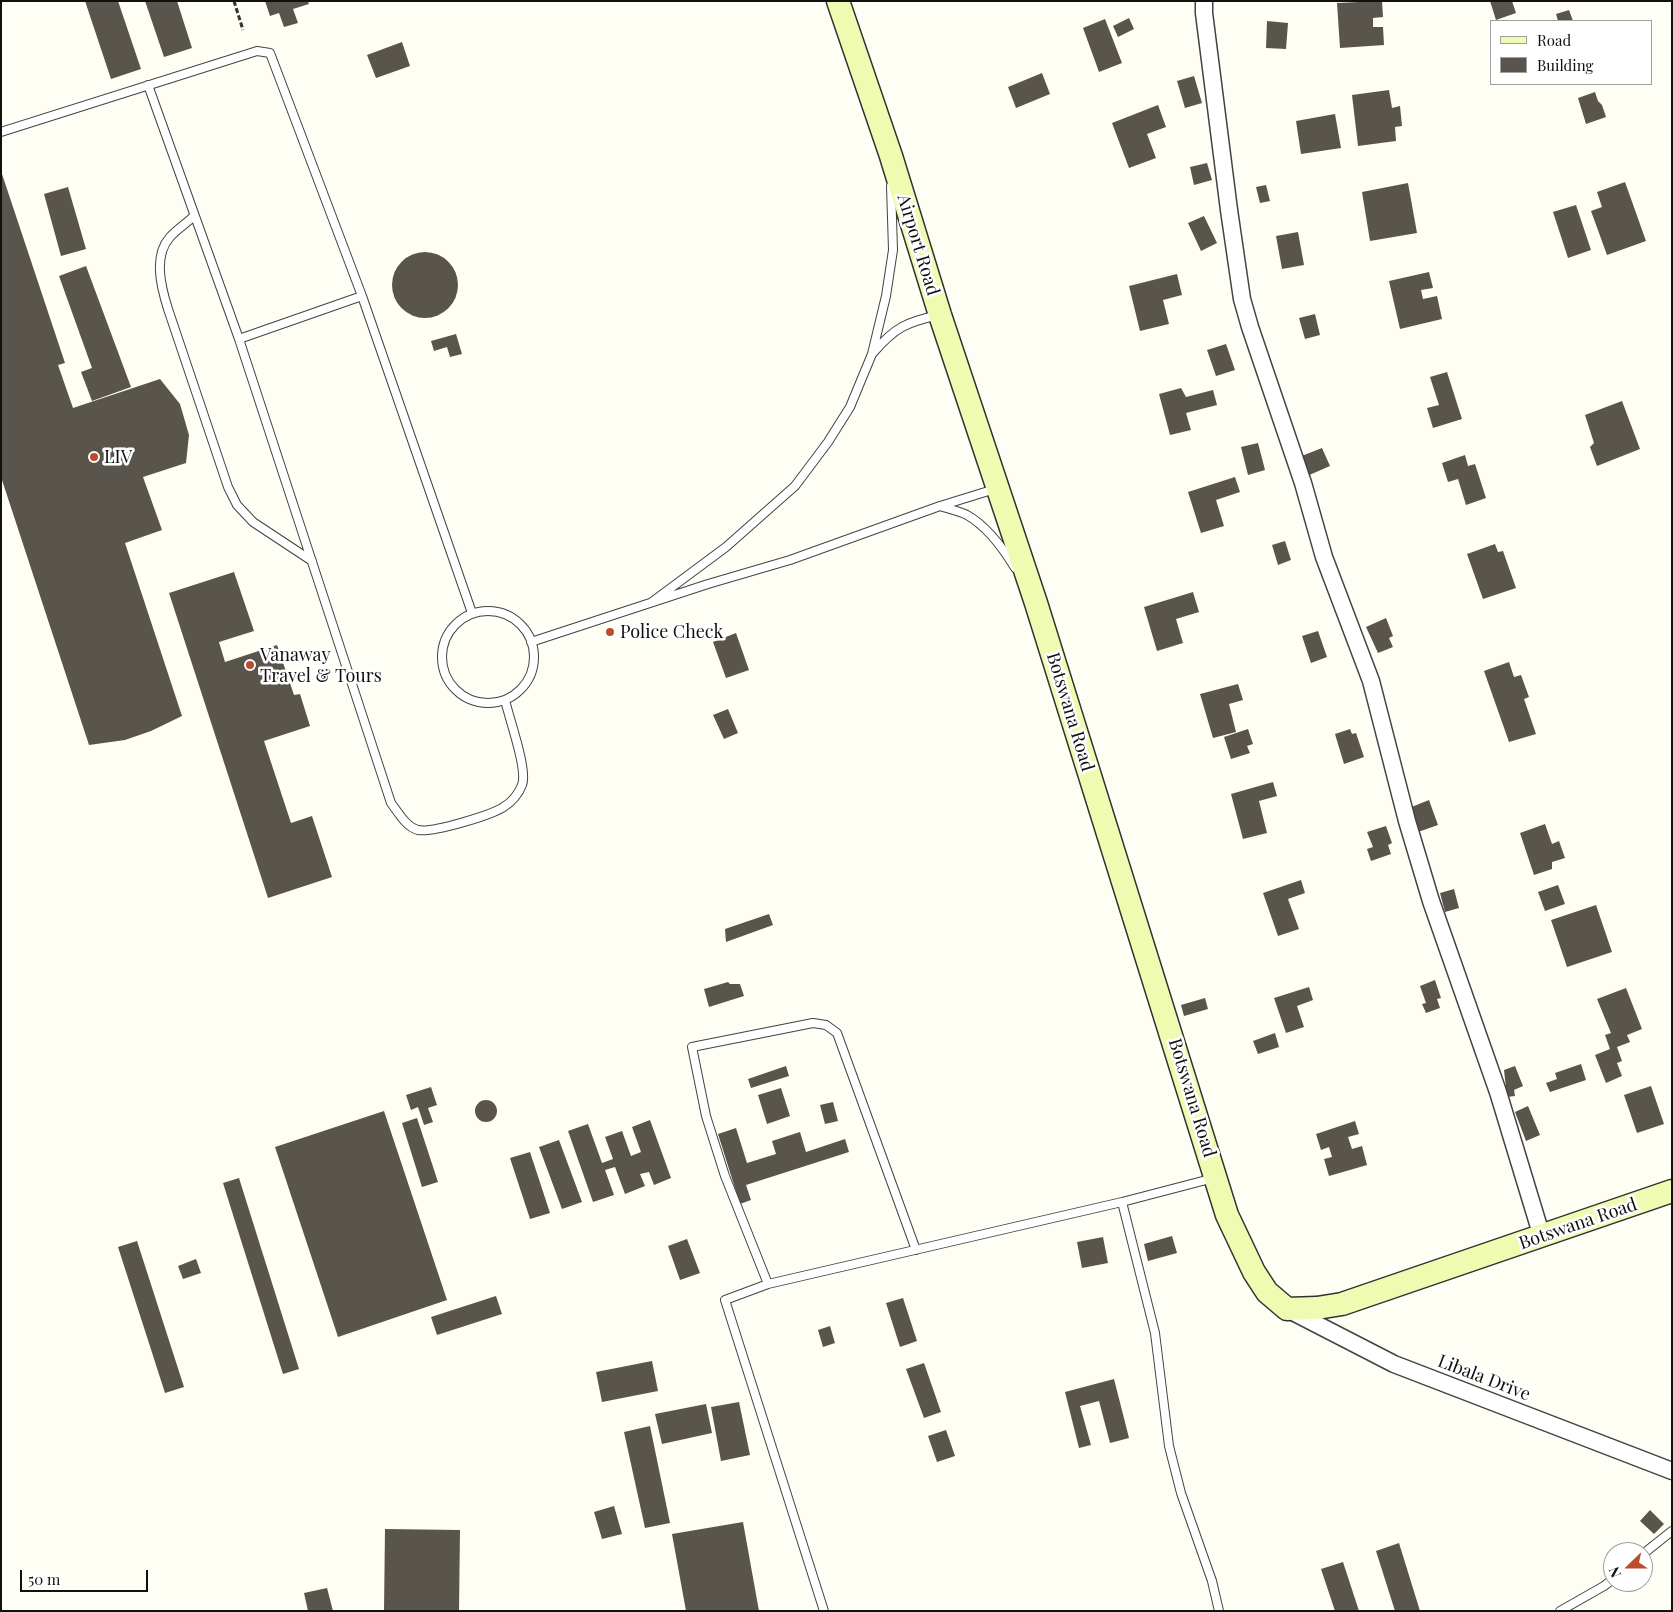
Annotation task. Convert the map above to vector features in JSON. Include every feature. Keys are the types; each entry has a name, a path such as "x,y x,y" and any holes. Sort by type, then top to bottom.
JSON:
{"street":[{"name":"Airport Road","path":"838,1 891,156 940,315 999,488"},
{"path":"1204,1 1228,200 1245,308 1301,476 1324,557 1371,681 1404,812 1431,900 1498,1092 1542,1237"},
{"name":"Botswana Road","path":"999,488 1227,1215 1254,1272 1267,1292 1287,1309 1317,1308 1342,1304 1672,1191"},
{"name":"Libala Drive","path":"1287,1309 1394,1364 1672,1471"}],"lane":[{"path":"1,132 257,51 270,53 362,296 472,613"},
{"path":"148,85 239,338 392,803 407,823 416,829 428,831 453,825 505,806 516,795 522,785 524,772 505,700"},
{"path":"652,602 726,547 795,486 828,442 850,407 872,354 886,296 892,250 891,156"},
{"path":"194,216 169,238 162,254 160,273 162,289 228,487 237,505 253,522 312,561"},
{"path":"239,338 362,296"},
{"path":"872,354 886,337 900,327 914,320 940,315"},
{"path":"532,642 708,584 790,560 940,506 999,488"},
{"path":"940,506 966,514 995,539 1036,603"},
{"path":"487,610 501,612 514,619 525,629 532,642 534,653 530,676 519,690 505,700 489,703 473,701 459,693 448,680 442,665 442,648 448,633 458,620 472,613 487,610"},
{"path":"768,1284 725,1176 706,1116 692,1047 813,1023 826,1025 837,1032 916,1250"},
{"path":"824,1611 725,1300 768,1284 1122,1202 1216,1177"},
{"path":"1122,1202 1155,1333 1169,1446 1181,1493 1212,1581 1219,1611"},
{"path":"1653,1546 1672,1531"},
{"path":"1560,1611 1603,1587"}],"path":[{"path":"234,1 243,30"}],"building":[{"path":"85,1 118,1 141,69 111,79"},
{"path":"145,1 177,1 192,48 164,57"},
{"path":"265,1 308,1 309,4 293,9 298,23 284,27 279,13 270,16"},
{"path":"1382,1 1383,17 1373,18 1373,27 1383,27 1384,45 1340,48 1337,3"},
{"path":"1490,1 1512,1 1516,13 1496,20"},
{"path":"1569,10 1573,20 1558,20 1556,14"},
{"path":"1129,18 1134,29 1118,37 1113,26"},
{"path":"1105,19 1122,63 1099,72 1083,28"},
{"path":"1267,21 1288,23 1286,49 1266,48"},
{"path":"402,42 410,66 376,78 367,55"},
{"path":"1042,73 1050,94 1016,108 1008,87"},
{"path":"1194,76 1202,103 1185,108 1177,81"},
{"path":"1389,90 1392,108 1400,106 1402,126 1395,127 1396,141 1358,146 1352,95"},
{"path":"1595,92 1606,117 1586,124 1578,98"},
{"path":"1158,105 1166,127 1147,134 1156,158 1129,168 1112,123"},
{"path":"1335,114 1341,148 1301,154 1296,121"},
{"path":"1207,163 1212,180 1194,185 1190,167"},
{"name":"LIV","path":"1,171 65,363 58,365 73,408 160,379 180,404 189,435 186,463 143,477 162,530 125,543 182,716 151,731 125,740 89,745 1,477"},
{"path":"1625,182 1646,241 1607,255 1591,211 1602,207 1597,192"},
{"path":"1408,183 1417,233 1370,241 1362,192"},
{"path":"1266,185 1270,201 1260,203 1256,187"},
{"path":"68,187 86,249 61,256 44,194"},
{"path":"1576,205 1591,250 1568,258 1553,212"},
{"path":"1204,216 1217,243 1201,251 1188,223"},
{"path":"1298,232 1304,265 1282,269 1276,236"},
{"path":"425,252 438,255 448,262 455,272 458,285 455,298 448,308 438,315 425,318 412,315 402,308 395,298 392,285 395,272 402,262 412,255"},
{"path":"86,266 131,387 92,401 81,372 92,368 59,276"},
{"path":"1429,272 1433,288 1421,290 1423,299 1437,296 1442,319 1400,329 1389,281"},
{"path":"1177,274 1182,295 1163,300 1169,324 1140,331 1129,286"},
{"path":"1315,314 1320,335 1305,339 1299,318"},
{"path":"456,334 462,354 450,357 447,347 434,351 431,341"},
{"path":"1226,344 1235,370 1216,376 1207,350"},
{"path":"1447,372 1462,419 1433,428 1427,408 1439,405 1430,377"},
{"path":"1181,388 1186,397 1213,390 1217,405 1186,413 1191,430 1170,435 1159,394"},
{"path":"1622,401 1640,449 1597,466 1590,447 1594,443 1585,415"},
{"path":"1258,443 1265,470 1248,475 1241,447"},
{"path":"1322,448 1330,466 1307,476 1299,457"},
{"path":"1465,455 1468,466 1475,464 1486,498 1466,505 1458,479 1448,482 1442,463"},
{"path":"1235,477 1240,492 1216,500 1224,526 1201,533 1188,492"},
{"path":"1285,541 1291,560 1278,565 1272,545"},
{"path":"1495,544 1498,552 1503,551 1516,588 1483,599 1467,554"},
{"path":"234,572 254,631 219,642 225,662 277,645 294,695 300,694 310,726 264,741 291,823 312,816 332,877 268,898 169,593"},
{"path":"1193,592 1199,612 1176,619 1183,643 1157,651 1144,607"},
{"path":"1386,618 1393,636 1389,638 1393,647 1378,653 1366,627"},
{"path":"1318,631 1327,657 1311,663 1302,636"},
{"path":"736,633 749,670 726,678 713,642"},
{"path":"1509,662 1514,677 1521,675 1529,697 1524,699 1536,734 1509,742 1484,671"},
{"path":"1238,684 1243,700 1229,704 1236,732 1213,738 1200,694"},
{"path":"728,709 738,733 724,739 713,715"},
{"path":"1248,729 1253,744 1247,746 1250,753 1231,759 1224,737"},
{"path":"1350,729 1352,734 1356,733 1364,757 1344,764 1335,734"},
{"path":"1273,782 1277,796 1259,801 1267,833 1243,839 1231,794"},
{"path":"1429,800 1438,825 1418,832 1409,808"},
{"path":"1545,824 1552,844 1559,841 1565,858 1552,862 1552,869 1534,875 1520,833"},
{"path":"1386,826 1392,843 1388,845 1391,854 1371,861 1367,849 1373,847 1367,832"},
{"path":"1301,880 1305,893 1288,899 1299,929 1278,936 1263,893"},
{"path":"1558,885 1565,904 1545,911 1538,892"},
{"path":"1454,889 1459,908 1445,912 1440,893"},
{"path":"1596,905 1612,952 1567,967 1551,920"},
{"path":"769,914 773,925 726,942 725,929"},
{"path":"1435,980 1441,998 1437,999 1440,1008 1426,1013 1422,1004 1426,1003 1420,986"},
{"path":"728,982 730,984 740,984 744,996 709,1007 704,989"},
{"path":"1309,987 1313,1000 1297,1006 1304,1027 1286,1033 1274,998"},
{"path":"1626,988 1642,1029 1627,1035 1630,1042 1617,1047 1622,1061 1617,1063 1622,1076 1606,1083 1595,1055 1610,1049 1605,1035 1611,1033 1597,999"},
{"path":"1205,998 1208,1009 1184,1016 1181,1005"},
{"path":"1275,1033 1279,1047 1258,1054 1253,1041"},
{"path":"1581,1064 1586,1080 1550,1092 1546,1083 1557,1079 1555,1073"},
{"path":"786,1066 789,1076 751,1088 748,1079"},
{"path":"1515,1066 1523,1086 1514,1090 1515,1096 1507,1097 1504,1070"},
{"path":"1651,1086 1664,1124 1637,1133 1624,1095"},
{"path":"431,1087 437,1105 428,1108 433,1122 424,1125 418,1107 411,1110 406,1095"},
{"path":"781,1088 790,1116 767,1124 758,1095"},
{"path":"486,1100 494,1103 497,1111 494,1119 486,1122 478,1119 475,1111 478,1103"},
{"path":"833,1102 838,1121 825,1124 820,1105"},
{"path":"1528,1106 1540,1135 1526,1141 1515,1112"},
{"path":"384,1111 447,1300 338,1337 275,1147"},
{"path":"417,1118 438,1182 422,1187 402,1123"},
{"path":"650,1120 671,1178 654,1185 649,1172 640,1174 645,1186 625,1194 615,1167 605,1170 614,1195 593,1202 568,1131 588,1124 602,1163 613,1159 605,1137 622,1131 631,1156 641,1152 632,1127"},
{"path":"1355,1121 1359,1134 1348,1137 1352,1149 1362,1146 1367,1165 1329,1176 1324,1159 1332,1157 1329,1147 1321,1150 1316,1134"},
{"path":"736,1128 747,1163 776,1154 772,1141 800,1132 806,1152 845,1139 849,1152 746,1185 751,1200 740,1204 718,1134"},
{"path":"559,1140 582,1202 562,1209 539,1147"},
{"path":"530,1152 550,1213 530,1219 510,1158"},
{"path":"239,1178 299,1369 283,1374 223,1183"},
{"path":"1172,1236 1177,1253 1148,1261 1144,1244"},
{"path":"1103,1237 1108,1263 1082,1268 1077,1242"},
{"path":"687,1239 700,1273 680,1280 668,1246"},
{"path":"137,1241 184,1387 165,1393 118,1247"},
{"path":"196,1259 201,1273 183,1279 178,1266"},
{"path":"496,1296 502,1314 437,1335 431,1317"},
{"path":"903,1298 917,1341 900,1347 886,1303"},
{"path":"830,1326 835,1343 823,1347 818,1330"},
{"path":"652,1361 658,1391 602,1402 596,1372"},
{"path":"924,1363 941,1412 924,1418 906,1369"},
{"path":"1114,1379 1129,1438 1110,1443 1099,1401 1080,1406 1091,1445 1079,1448 1065,1392"},
{"path":"739,1402 750,1455 721,1461 711,1407"},
{"path":"706,1404 712,1433 662,1444 655,1414"},
{"path":"650,1426 670,1523 645,1528 624,1432"},
{"path":"946,1430 955,1456 937,1462 928,1436"},
{"path":"614,1506 622,1534 602,1539 594,1512"},
{"path":"1650,1510 1664,1524 1654,1534 1640,1521"},
{"path":"743,1522 759,1611 686,1611 672,1534"},
{"path":"385,1529 460,1530 459,1611 384,1611"},
{"path":"1399,1543 1420,1611 1395,1611 1376,1551"},
{"path":"1343,1562 1359,1611 1335,1611 1321,1569"},
{"path":"327,1588 333,1611 308,1611 304,1593"}],"place":[{"name":"LIV","path":"94,457"},
{"name":"Police Check","path":"610,632"},
{"name":"Vanaway Travel & Tours","path":"250,665"}]}
